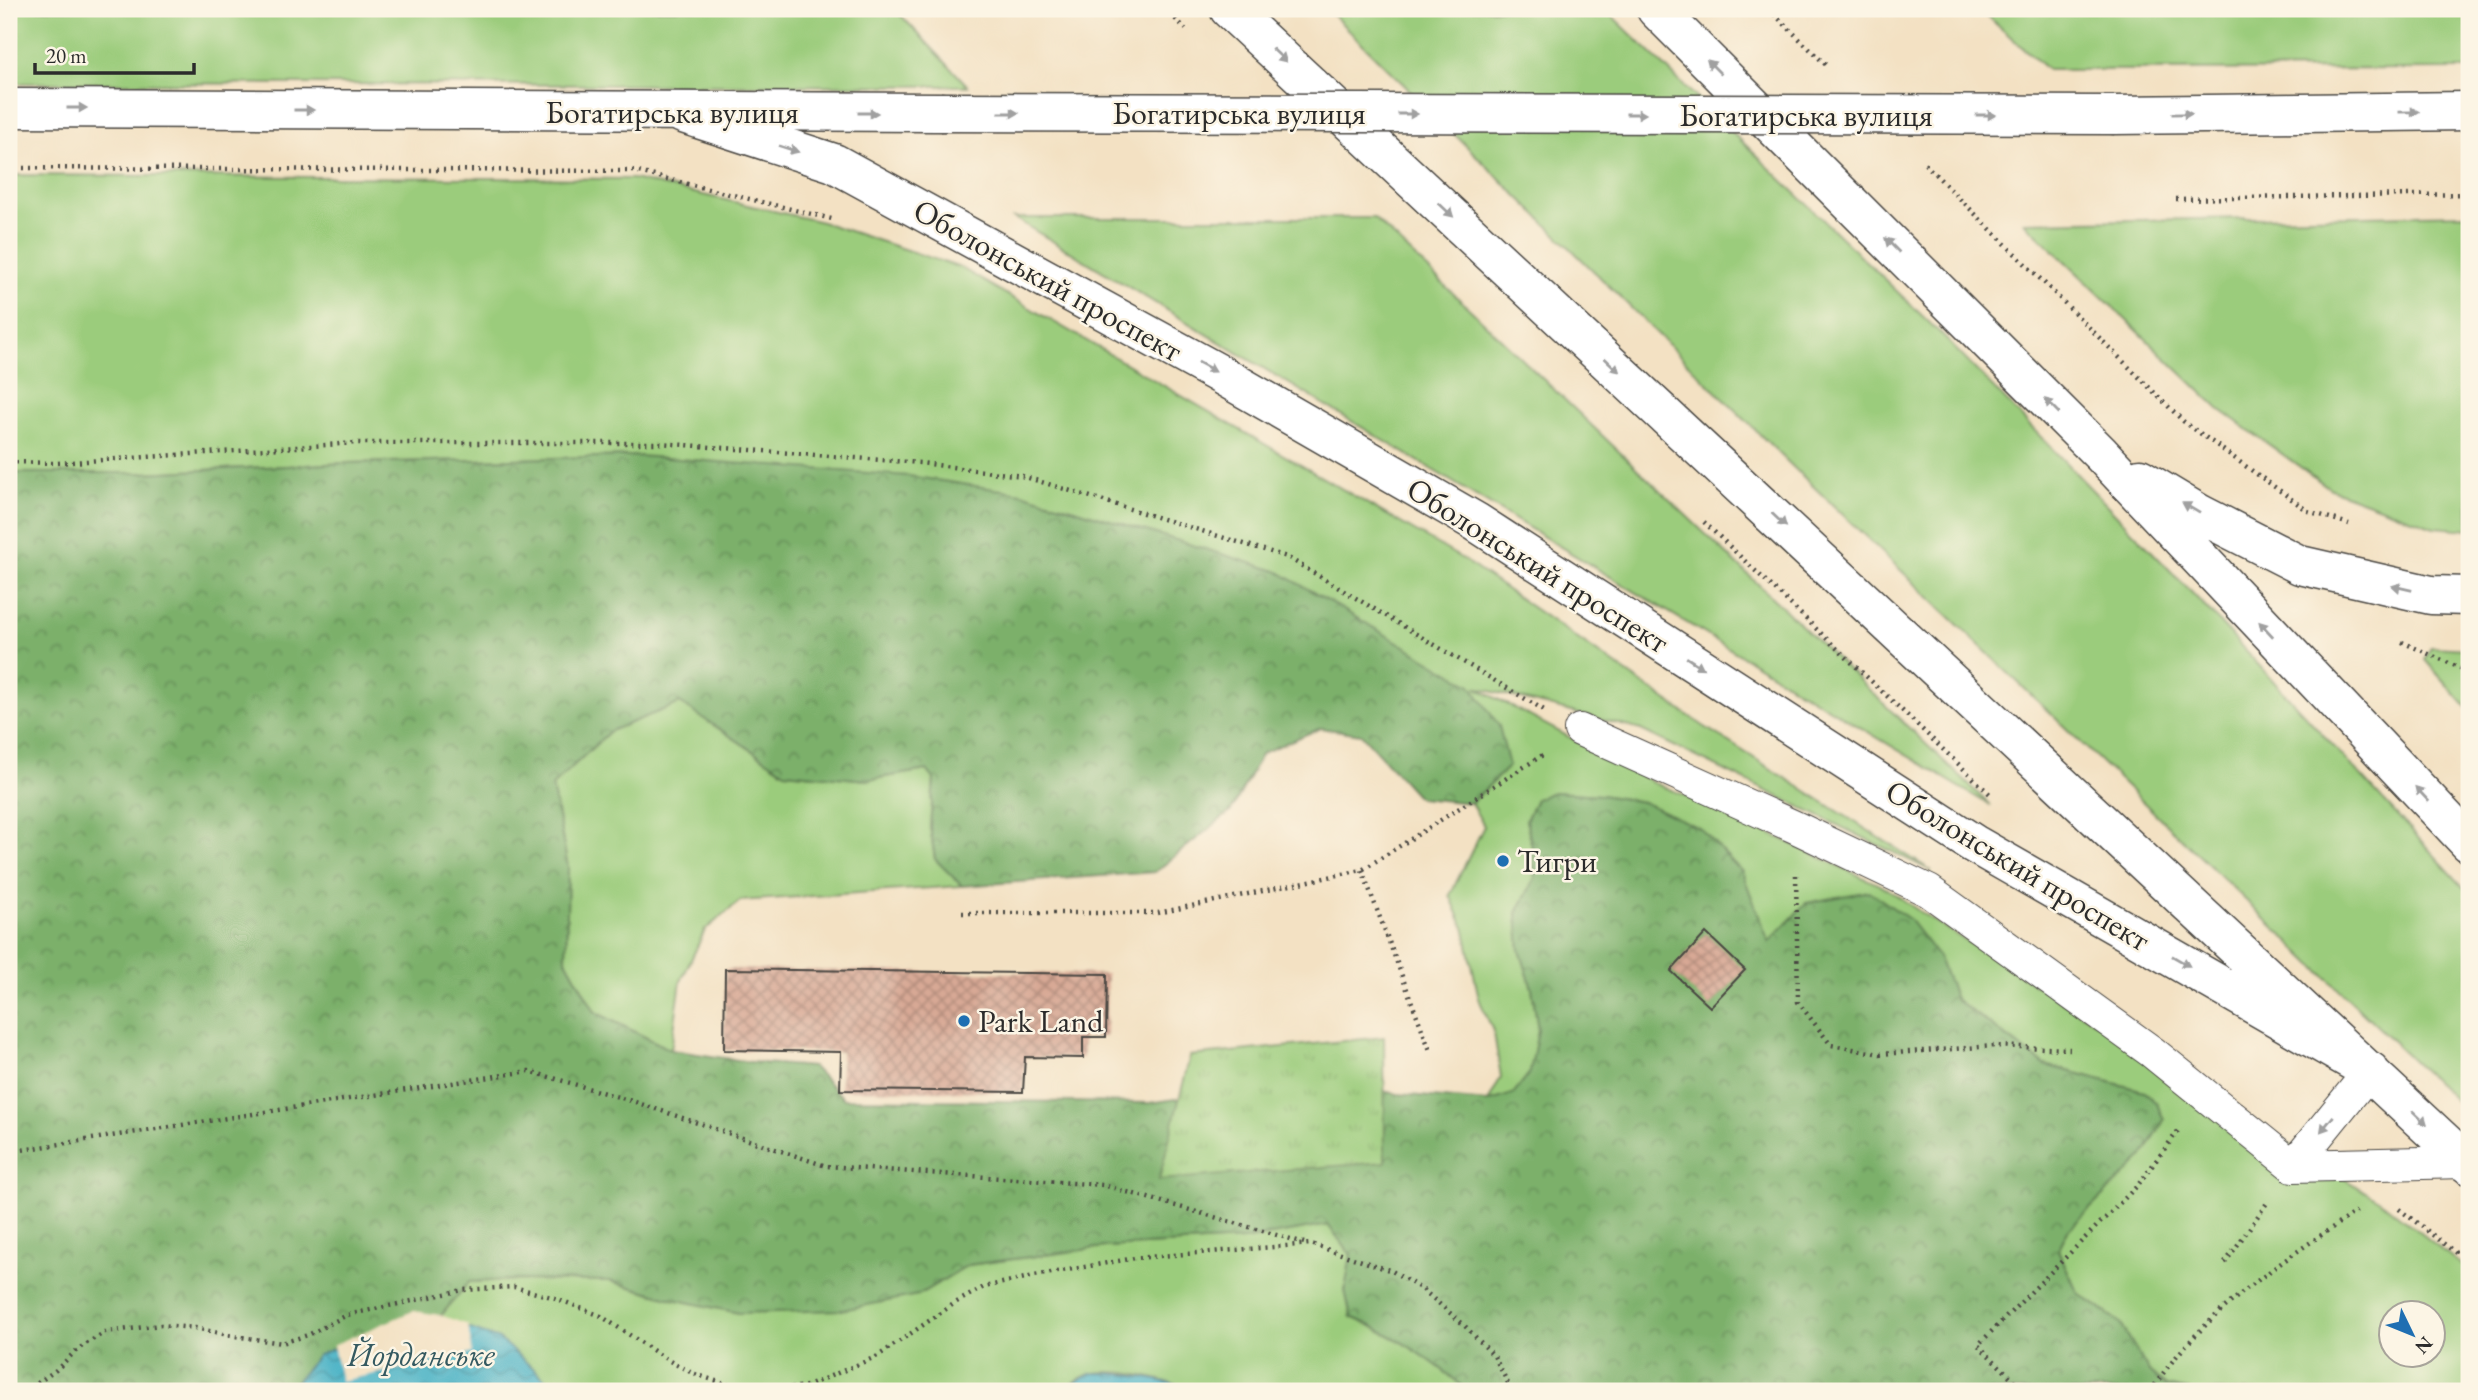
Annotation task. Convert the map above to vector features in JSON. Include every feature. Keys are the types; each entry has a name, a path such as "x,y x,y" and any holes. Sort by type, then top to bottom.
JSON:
{"main road":[{"name":"Оболонський проспект","path":"1229,9 2468,1164"},
{"path":"1656,9 2101,454 2469,843"},
{"name":"Богатирська вулиця","path":"9,108 677,113 2114,115 2469,111"},
{"name":"Оболонський проспект","path":"677,113 834,163 1216,372 1476,522 1974,844 2370,1071"},
{"path":"2101,454 2200,514 2300,565 2431,595 2469,596"}],"lane":[{"path":"1580,730 1929,891 2152,1052 2293,1166 2468,1164"},
{"path":"2293,1166 2370,1071"}],"path":[{"path":"1769,9 1829,68"},
{"path":"1917,156 2183,421 2308,511 2360,527"},
{"path":"9,169 634,171 836,221"},
{"path":"2176,199 2469,194"},
{"path":"9,462 57,463 356,443 659,443 921,463 1022,476 1287,557 1358,602 1580,730 1454,814 1362,870 1158,913 962,913"},
{"path":"2402,642 2469,672"},
{"path":"1795,827 1798,1002 1831,1045 1880,1054 1995,1045 2073,1049"},
{"path":"1362,870 1431,1053"},
{"path":"9,1152 529,1071 632,1101 826,1166 1103,1185 1311,1244 1392,1271 1423,1290 1463,1324 1493,1356 1512,1391"},
{"path":"2025,1391 1978,1345 2138,1185 2175,1136 2199,1091"},
{"path":"2337,1165 2381,1195 2469,1263"},
{"path":"2225,1263 2293,1166"},
{"path":"2151,1391 2166,1367 2271,1269 2381,1195"},
{"path":"26,1391 56,1370 78,1349 105,1332 161,1325 282,1343 308,1335 347,1315 463,1290 514,1287 555,1298 601,1316 692,1373 722,1383 762,1391 807,1387 878,1356 946,1309 984,1287 1135,1258 1311,1244"}],"green space":[{"path":"9,9 895,9 968,86 9,83"},
{"path":"1327,9 1605,9 1939,332 2195,596 2469,893 2469,1114 1792,466"},
{"path":"1979,9 2469,9 2469,69 2048,70"},
{"path":"9,175 633,179 822,222 961,268 1461,558 1702,725 1932,871 1641,730 1475,687 1661,786 1707,804 1888,889 1923,914 2383,1203 2469,1271 2469,1391 2191,1391 2166,1386 2149,1372 2120,1323 2078,1293 2058,1250 2068,1230 2142,1158 2164,1120 2157,1104 2144,1091 2045,1065 1955,999 1939,958 1806,903 1769,943 1742,872 1701,829 1643,802 1601,795 1553,792 1536,799 1526,820 1533,851 1535,878 1517,913 1520,950 1532,988 1538,1030 1531,1072 1513,1094 1488,1102 1501,1077 1494,1033 1479,999 1465,930 1450,895 1484,826 1471,803 1509,766 638,456 347,463 142,473 9,473"},
{"path":"2469,214 2469,530 2434,527 2331,489 2219,409 2024,222"},
{"path":"1014,218 1374,218 1991,806"},
{"path":"639,456 909,476 1022,493 1277,571 1471,685 1499,726 1509,766 1471,803 1419,798 1361,734 1321,728 1262,753 1231,811 1155,872 962,886 935,859 930,827 934,779 927,770 867,780 785,772 680,703 610,731 552,786 568,867 566,960 595,1012 671,1050 751,1062 813,1067 844,1099 1149,1103 1293,1074 1398,1094 1488,1102 1513,1094 1530,1072 1538,1030 1532,988 1520,950 1517,913 1535,878 1533,851 1526,820 1536,799 1553,792 1601,795 1643,802 1701,829 1742,872 1769,942 1806,903 1869,891 1909,919 1939,958 1955,999 2045,1065 2144,1091 2157,1104 2164,1120 2142,1158 2068,1230 2058,1250 2078,1293 2120,1323 2149,1372 2166,1386 2191,1391 1468,1391 1413,1349 1351,1317 1345,1290 1351,1255 1328,1225 1243,1240 1105,1247 968,1265 918,1295 842,1310 739,1313 673,1299 610,1281 469,1282 439,1318 318,1355 288,1391 9,1391 9,473 142,473 347,463"},
{"path":"2431,647 2469,649 2469,710 2425,660"},
{"path":"680,703 785,772 867,780 927,770 934,779 930,827 935,859 962,886 740,901 705,930 681,981 671,1050 595,1012 566,960 568,867 552,786 610,731"},
{"path":"1384,1037 1385,1162 1159,1180 1190,1056"},
{"path":"1328,1225 1351,1255 1345,1290 1351,1317 1413,1349 1468,1391 1196,1391 1146,1376 1107,1372 1086,1375 1061,1391 560,1391 540,1376 439,1318 468,1282 610,1281 673,1299 739,1313 918,1295 968,1265 1105,1247 1243,1240"}],"water":[{"name":"Йорданське","path":"413,1315 439,1318 499,1339 560,1391 288,1391 318,1355"},
{"path":"1092,1373 1144,1378 1196,1391 1061,1391"}],"pier":[{"path":"413,1311 440,1315 468,1325 472,1353 341,1381 333,1345"}],"building":[{"path":"1706,933 1745,970 1710,1007 1671,971"},
{"path":"725,969 1107,974 1106,1037 1083,1037 1083,1058 1025,1057 1023,1092 840,1090 841,1052 724,1050"}],"place":[{"name":"Тигри","path":"1503,861"},
{"name":"Park Land","path":"964,1021"}]}
